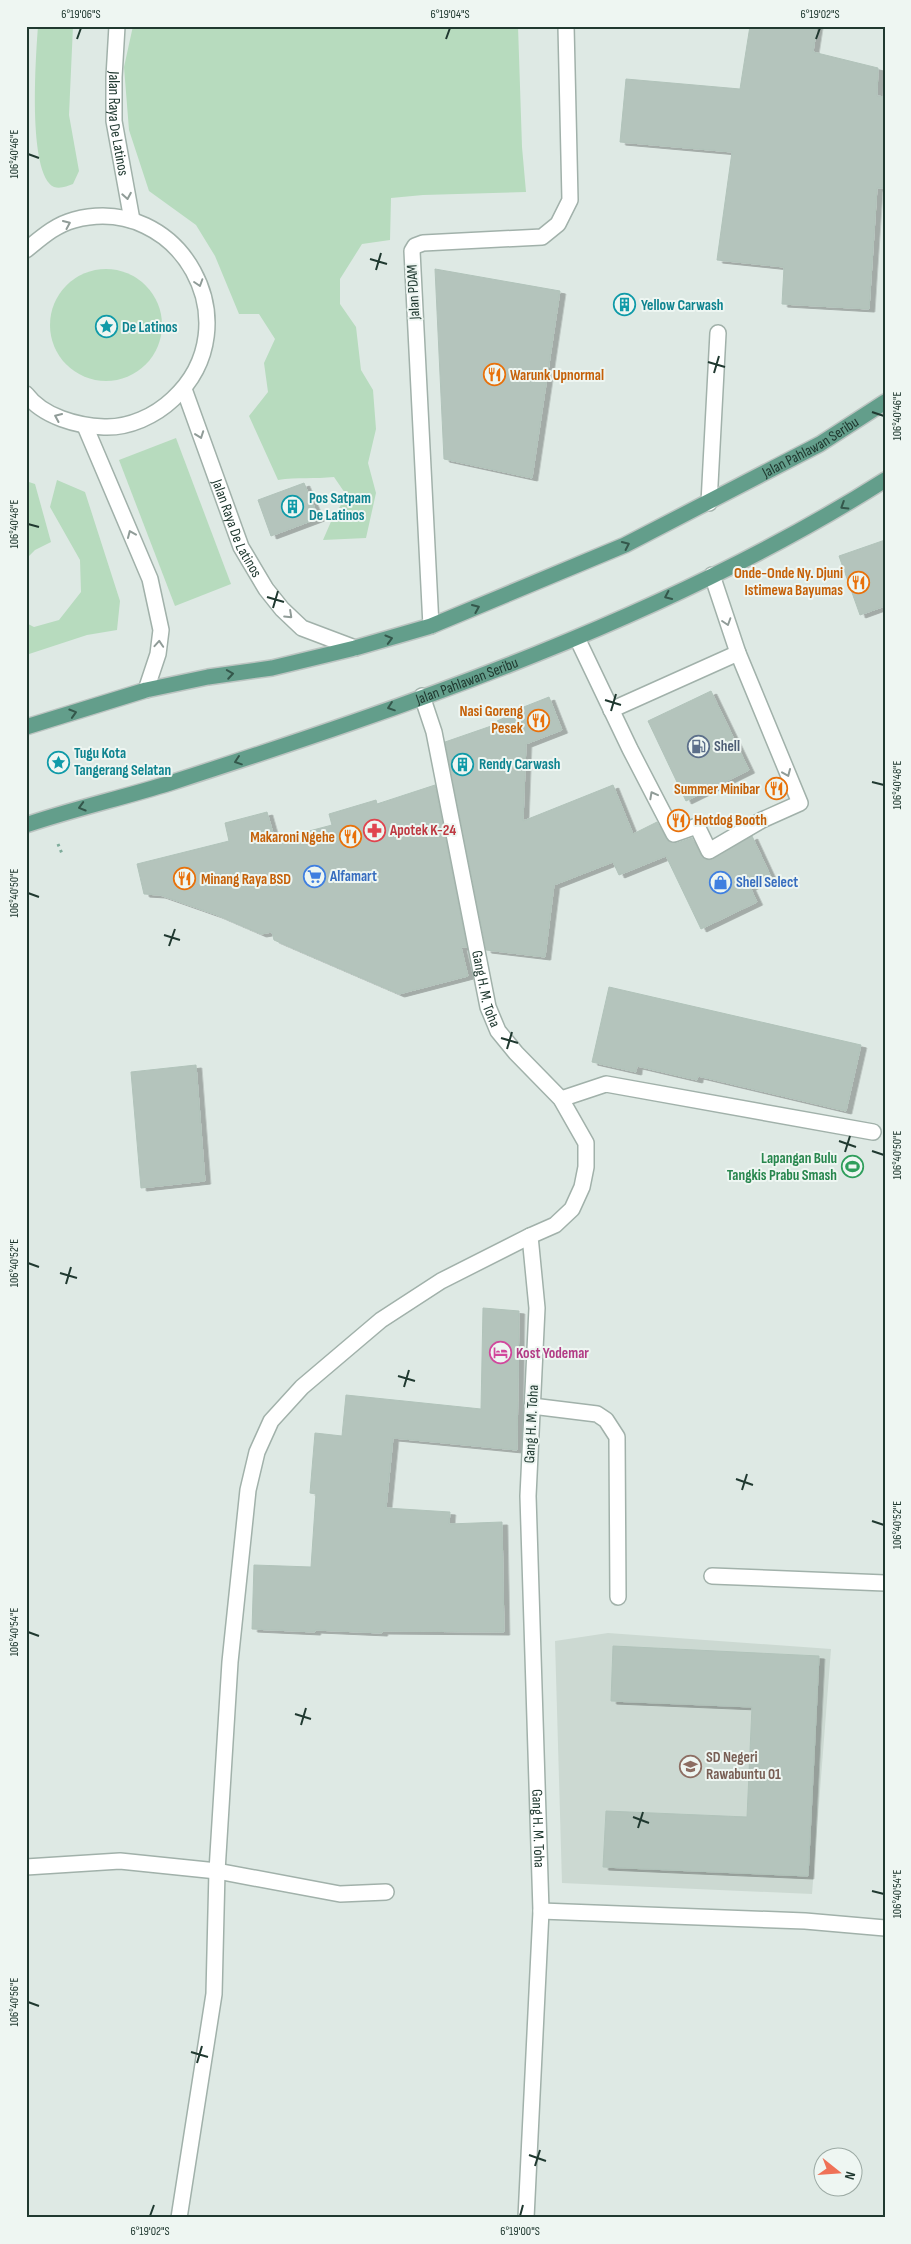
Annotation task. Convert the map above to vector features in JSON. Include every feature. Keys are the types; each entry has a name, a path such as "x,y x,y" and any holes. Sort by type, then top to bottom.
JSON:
{"main road":[{"name":"Jalan Pahlawan Seribu","path":"26,728 146,690 208,677 272,668 355,648 431,626 625,545 820,444 885,402"},
{"name":"Jalan Pahlawan Seribu","path":"26,825 233,763 422,696 577,638 712,575 828,516 885,480"}],"street":[{"name":"Jalan Raya De Latinos","path":"117,26 114,121 132,220"},
{"name":"Jalan PDAM","path":"431,626 412,251 415,246 423,244 542,237 558,224 570,200 566,26"},
{"path":"26,250 47,233 73,220 102,216 132,220 159,232 181,251 198,276 206,305 207,335 199,364 184,389 163,408 140,421 112,427 85,426 55,416 26,394"},
{"path":"709,503 718,333"},
{"name":"Jalan Raya De Latinos","path":"184,389 241,547 266,589 282,609 302,628 355,648"},
{"path":"85,426 150,579 156,604 162,630 158,654 146,690"},
{"path":"577,638 674,834 697,826 709,851 762,820 800,803 738,653 712,575"},
{"path":"611,710 738,653"},
{"name":"Gang H. M. Toha","path":"422,696 434,732 488,1006 498,1031 516,1053 560,1099 586,1143 586,1167 582,1187 572,1209 555,1225 530,1236 537,1308 528,1496 540,1911 526,2218"},
{"path":"560,1099 606,1084 873,1132"},
{"path":"179,2218 214,1994 217,1872 230,1662 248,1490 257,1452 271,1421 302,1387 381,1320 441,1281 530,1236"},
{"path":"532,1406 597,1414 613,1428 617,1437 618,1597"},
{"path":"712,1576 885,1583"},
{"path":"26,1867 120,1861 217,1872 340,1894 386,1892"},
{"path":"540,1911 805,1921 885,1928"}],"shaded area":[{"name":"SD Negeri Rawabuntu 01","path":"608,1633 831,1649 812,1894 562,1883 555,1641"}],"green space":[{"path":"38,26 73,26 69,115 79,171 73,184 62,187 54,187 45,177 40,160 35,112"},
{"path":"133,26 518,26 522,147 526,192 423,195 391,198 390,240 362,244 340,279 340,304 356,327 361,370 373,390 376,429 368,463 376,493 366,538 323,540 333,517 347,496 334,477 278,480 249,416 268,392 264,363 275,339 259,314 239,314 215,256 196,225 149,191 129,130 124,67"},
{"name":"De Latinos","path":"106,269 127,273 146,285 158,304 162,325 158,346 146,365 127,377 106,381 85,377 66,365 54,346 50,325 54,304 66,285 85,273"},
{"path":"176,438 231,584 175,606 119,460"},
{"path":"57,480 85,492 120,601 117,630 87,635 26,655 26,623 34,627 59,620 81,592 80,560 50,507"},
{"path":"26,481 35,484 51,542 35,550 26,559"}],"building":[{"path":"750,26 817,26 813,52 878,68 877,96 885,97 885,188 877,188 869,309 782,304 784,267 717,260 732,152 620,142 626,79 740,89"},
{"name":"Warunk Upnormal","path":"435,269 560,291 532,478 444,459"},
{"name":"Pos Satpam De Latinos","path":"304,483 319,518 271,536 258,500"},
{"path":"885,540 885,606 860,615 839,556"},
{"name":"Shell","path":"711,691 749,770 686,801 648,721"},
{"path":"549,697 562,730 526,744 523,821 613,785 633,834 657,822 668,841 677,843 692,838 701,855 709,860 752,836 771,877 750,887 757,902 701,929 666,856 619,875 613,862 554,885 545,957 486,950 445,742 497,724 497,721 517,712 516,710"},
{"path":"435,785 467,947 461,947 468,976 399,994 274,940 272,932 261,934 217,915 160,895 144,894 137,864 229,841 225,823 267,812 275,840 332,825 329,814 376,800 377,804"},
{"path":"680,809 686,820 679,822 674,813"},
{"path":"609,987 861,1045 846,1111 698,1076 697,1080 637,1066 636,1072 592,1062"},
{"path":"196,1065 205,1181 141,1188 131,1072"},
{"path":"483,1308 519,1311 517,1450 393,1438 386,1508 450,1512 449,1524 502,1522 504,1632 382,1631 382,1633 252,1629 254,1565 311,1567 316,1494 310,1493 315,1433 342,1436 346,1395 481,1409"},
{"path":"613,1646 819,1656 808,1876 603,1867 606,1811 747,1817 752,1707 611,1701"}],"place":[{"name":"Yellow Carwash","path":"625,305"},
{"name":"De Latinos","path":"106,327"},
{"name":"Warunk Upnormal","path":"494,375"},
{"name":"Pos Satpam De Latinos","path":"293,507"},
{"name":"Onde-Onde Ny. Djuni Istimewa Bayumas","path":"859,582"},
{"name":"Nasi Goreng Pesek","path":"539,720"},
{"name":"Shell","path":"698,746"},
{"name":"Tugu Kota Tangerang Selatan","path":"58,762"},
{"name":"Rendy Carwash","path":"463,764"},
{"name":"Summer Minibar","path":"776,789"},
{"name":"Hotdog Booth","path":"678,820"},
{"name":"Apotek K-24","path":"374,830"},
{"name":"Makaroni Ngehe","path":"351,837"},
{"name":"Alfamart","path":"314,876"},
{"name":"Minang Raya BSD","path":"185,879"},
{"name":"Shell Select","path":"720,882"},
{"name":"Lapangan Bulu Tangkis Prabu Smash","path":"853,1167"},
{"name":"Kost Yodemar","path":"500,1353"},
{"name":"SD Negeri Rawabuntu 01","path":"690,1766"}]}
